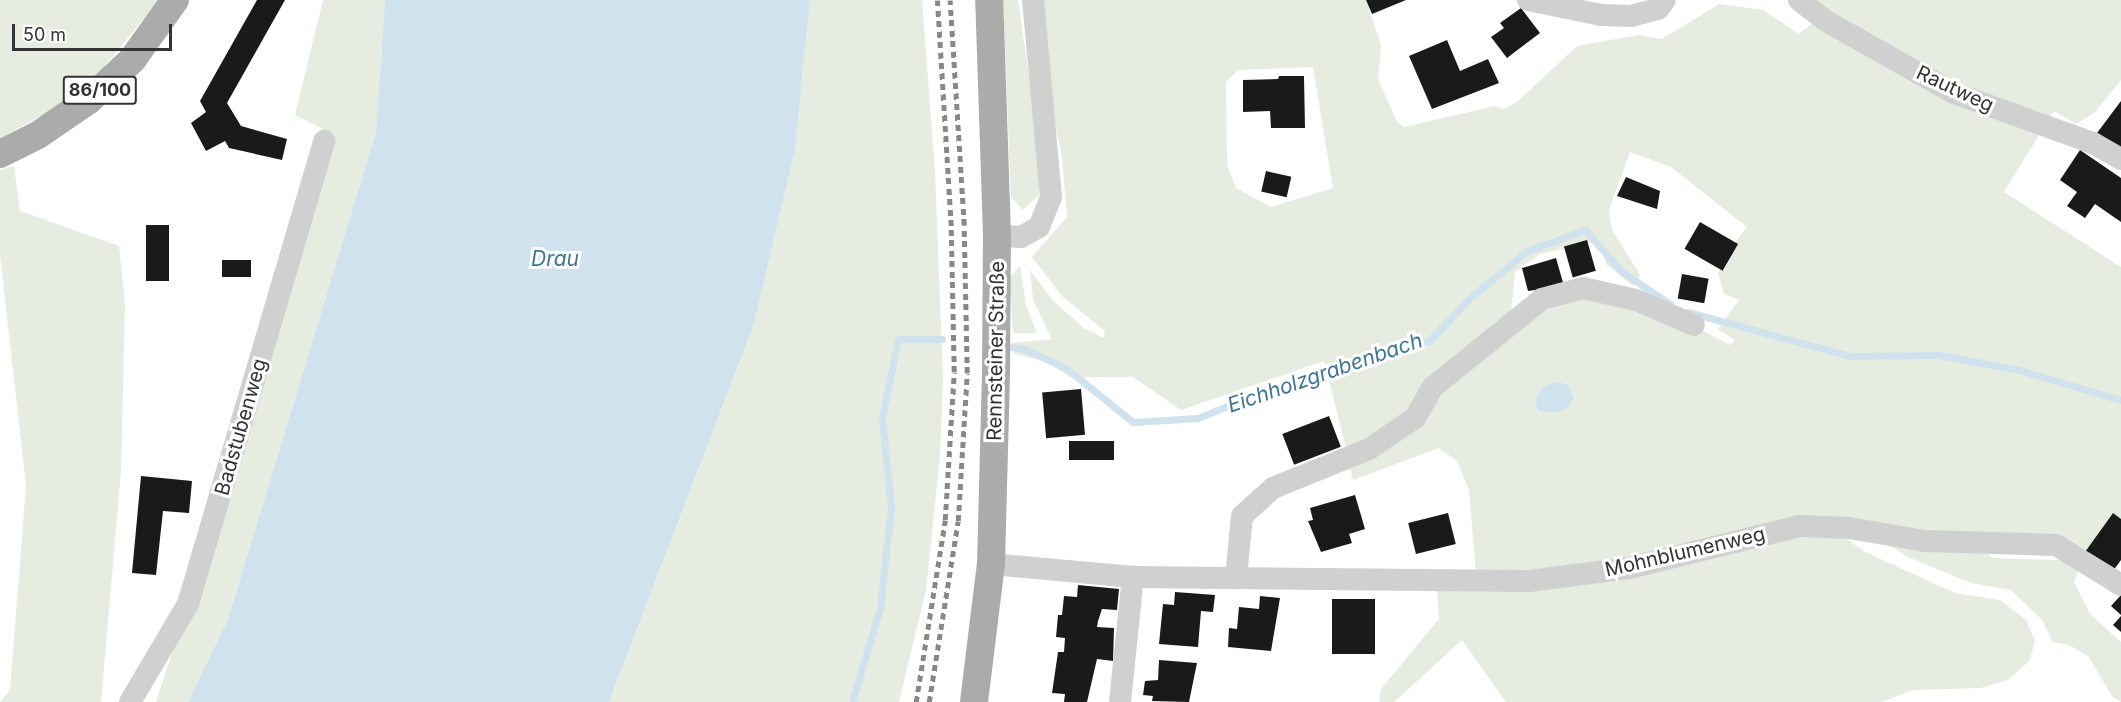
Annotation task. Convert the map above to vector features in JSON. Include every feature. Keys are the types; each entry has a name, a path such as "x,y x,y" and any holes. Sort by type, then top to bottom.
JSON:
{"main road":[{"name":"86/100","path":"0,153 38,135 89,100 132,60 175,0"},
{"name":"Rennsteiner Straße","path":"974,702 991,564 996,374 997,235 989,0"}],"street":[{"path":"997,235 1021,237 1040,227 1051,197 1033,0"},
{"path":"1528,0 1601,15 1631,16 1658,9 1665,0"},
{"name":"Rautweg","path":"1799,0 1826,21 1954,93 2092,143 2121,159"},
{"name":"Badstubenweg","path":"130,702 188,604 324,141"},
{"path":"1236,578 1242,516 1273,488 1369,449 1415,417 1433,387 1542,299 1583,288 1636,300 1694,325"},
{"name":"Mohnblumenweg","path":"991,564 1133,577 1529,581 1629,568 1800,526 1849,528 1924,541 2056,545 2121,585"},
{"path":"1120,702 1133,577"}],"shaded area":[{"path":"0,0 159,0 99,73 53,109 0,138"},
{"path":"323,0 385,0 376,132 228,619 188,702 156,702 259,388 335,135 295,115"},
{"path":"810,0 922,0 935,172 943,378 940,456 926,590 899,702 609,702 754,324 795,150"},
{"path":"1003,0 1018,0 1043,175 1039,195 1023,210 1011,197"},
{"path":"1037,0 1366,0 1381,45 1378,79 1397,122 1404,127 1495,106 1503,110 1518,101 1577,46 1639,35 1662,39 1719,4 1763,10 1799,34 1811,24 1833,30 1946,93 2041,132 2004,192 2121,267 2121,519 2112,513 2085,552 1965,541 1816,517 1661,555 1586,569 1544,574 1476,574 1469,490 1457,461 1439,448 1353,480 1348,459 1407,428 1439,386 1534,316 1575,297 1594,293 1613,296 1679,330 1705,332 1730,345 1735,340 1718,329 1739,300 1724,294 1718,273 1720,269 1724,270 1738,244 1735,242 1747,227 1671,167 1630,152 1609,210 1612,230 1640,275 1633,286 1606,264 1598,241 1540,254 1515,272 1510,321 1460,353 1393,427 1346,448 1324,361 1181,410 1133,377 1070,377 1046,361 1014,354 1012,343 1052,339 1033,300 1030,270 1054,302 1085,329 1104,338 1105,331 1062,296 1032,257 1067,217 1062,156 1046,84","holes":["1313,67 1333,188 1271,207 1236,188 1227,165 1226,82 1238,70","1556,382 1568,384 1574,396 1570,407 1557,413 1538,411 1536,400 1543,388"]},
{"path":"1813,0 2121,0 2121,80 2095,112 2076,124 2054,111 2050,117 1974,96 1867,36"},
{"path":"14,166 20,211 119,246 125,303 121,471 101,702 0,702 10,690 26,486 0,254 0,170"},
{"path":"1020,266 1026,305 1037,333 1013,333 1009,278"},
{"path":"1830,527 1865,552 1955,593 2000,600 2026,620 2035,641 2029,661 2008,680 1981,688 1912,690 1882,702 1506,702 1462,640 1394,702 1379,702 1381,689 1439,619 1437,587"},
{"path":"1880,540 1984,551 1992,558 2082,561 2074,582 2090,614 2121,642 2121,702 2112,696 2088,656 2069,645 2053,642 2042,620 2011,590 1971,583 1908,557"}],"water":[{"name":"Drau","path":"385,0 810,0 795,150 754,324 609,702 188,702 228,619 376,132"},
{"path":"1556,382 1568,384 1574,397 1570,407 1557,413 1538,411 1535,400 1543,387"}],"building":[{"path":"257,0 285,0 227,103 241,126 287,139 282,160 229,148 225,141 206,151 191,123 206,112 200,101"},
{"path":"1366,0 1406,0 1372,14"},
{"path":"1521,8 1540,33 1507,58 1491,37 1504,28 1500,23"},
{"path":"1447,40 1460,71 1488,59 1499,83 1432,109 1409,56"},
{"path":"1279,76 1304,76 1305,128 1271,128 1270,111 1243,112 1243,80 1278,79"},
{"path":"2121,101 2121,151 2097,133"},
{"path":"2080,150 2121,178 2121,222 2095,204 2085,218 2067,206 2077,192 2060,180"},
{"path":"1266,171 1291,177 1287,197 1261,191"},
{"path":"1626,177 1660,191 1657,209 1617,196"},
{"path":"1700,222 1738,244 1723,271 1684,249"},
{"path":"146,225 169,225 169,281 146,281"},
{"path":"1587,240 1596,271 1573,277 1564,247"},
{"path":"1556,258 1564,286 1528,291 1522,268"},
{"path":"222,260 251,260 251,277 222,277"},
{"path":"1682,274 1709,279 1704,303 1678,299"},
{"path":"1081,389 1085,435 1046,438 1042,392"},
{"path":"1329,416 1341,447 1294,465 1282,434"},
{"path":"1069,441 1114,441 1114,460 1069,460"},
{"path":"141,476 192,481 189,513 163,511 156,575 132,573"},
{"path":"1355,495 1365,529 1349,534 1352,543 1321,552 1308,521 1313,520 1310,508"},
{"path":"1448,513 1456,544 1416,554 1408,523"},
{"path":"2113,513 2121,519 2121,560 2113,571 2085,552"},
{"path":"1078,585 1119,589 1117,610 1102,609 1097,627 1114,628 1113,661 1097,659 1087,702 1064,702 1065,694 1052,693 1058,652 1064,652 1065,638 1056,637 1058,615 1062,615 1064,596 1077,597"},
{"path":"1175,592 1215,595 1213,612 1201,611 1198,647 1159,644 1163,604 1174,605"},
{"path":"2121,595 2121,615 2111,606"},
{"path":"1260,596 1280,598 1271,651 1228,647 1229,628 1237,629 1239,607 1259,609"},
{"path":"1332,599 1375,599 1375,654 1332,654"},
{"path":"2121,616 2121,632 2113,625"},
{"path":"1159,660 1197,663 1189,702 1152,701 1153,696 1143,695 1145,681 1158,680"}],"waterway":[{"name":"Eichholzgrabenbach","path":"1001,346 1024,349 1066,368 1133,422 1198,418 1261,392 1429,341 1471,297 1527,251 1585,230 1621,271 1670,304"},
{"name":"Eichholzgrabenbach","path":"1688,312 1850,356 1939,355 2019,370 2121,400"},
{"name":"Eichholzgrabenbach","path":"852,702 880,608 891,507 882,418 898,339 942,339"}],"railway":[{"path":"916,702 945,520 954,372 951,226 937,0"},
{"path":"929,702 958,521 967,373 964,225 950,0"}]}
